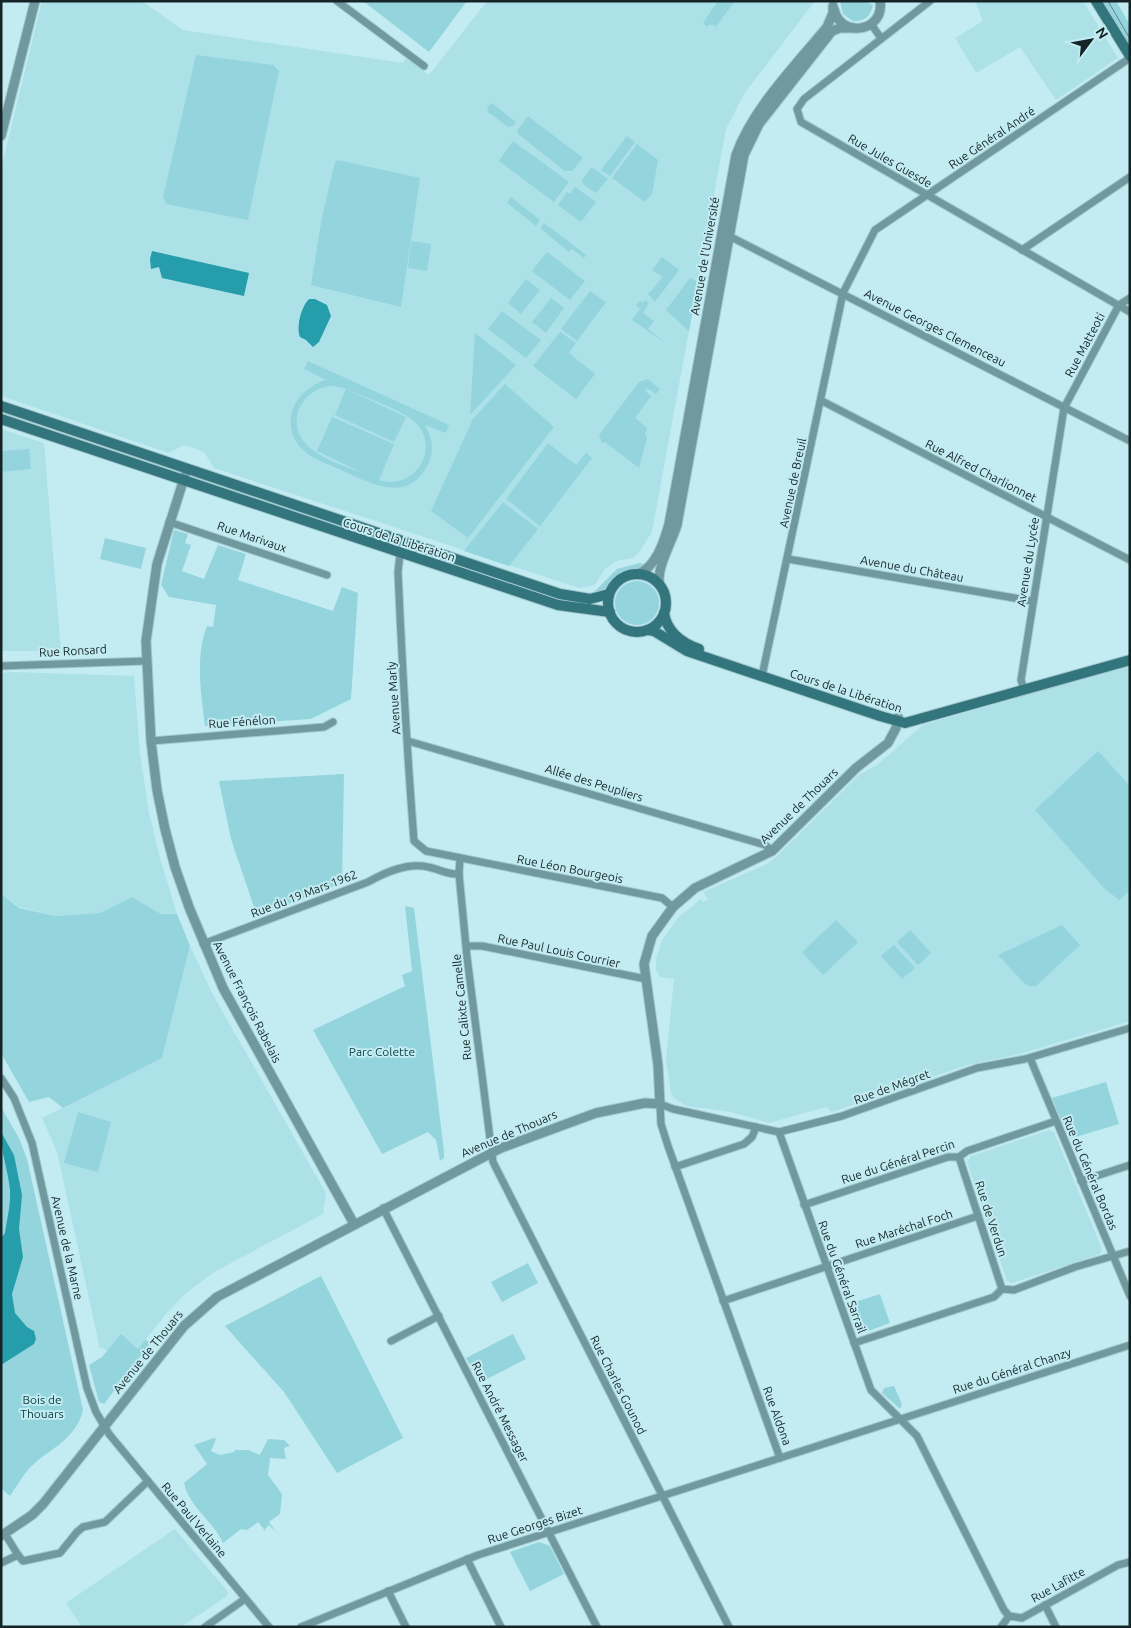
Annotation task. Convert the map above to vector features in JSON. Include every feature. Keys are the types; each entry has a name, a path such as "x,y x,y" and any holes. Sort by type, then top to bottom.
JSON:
{"main road":[{"path":"1096,1 1130,57"},
{"name":"Cours de la Libération","path":"1,406 577,598 596,599 609,594"},
{"name":"Cours de la Libération","path":"1,420 558,605 610,612"},
{"path":"93,450 116,451 167,468 187,469"},
{"path":"183,481 199,481 306,514 328,516"},
{"path":"400,554 417,553 456,564 480,567"},
{"path":"638,574 650,577 660,585 665,597 664,613 658,623 648,630 636,632 623,628 616,623 610,612 609,594 619,580 638,574"},
{"name":"Cours de la Libération","path":"664,613 668,628 690,646 763,674"},
{"name":"Cours de la Libération","path":"648,630 663,636 686,651 763,674 898,719 1130,660"},
{"name":"Cours de la Libération","path":"1023,687 1130,653"}],"street":[{"path":"1,136 35,1"},
{"path":"337,1 424,66"},
{"name":"Rue Jules Guesde","path":"930,1 804,99 799,104 798,117 805,126 1130,312"},
{"path":"881,3 876,19 871,24 882,38"},
{"path":"833,4 838,20 851,28"},
{"name":"Avenue de l'Université","path":"660,585 658,580 660,568 672,544 677,525 696,391 736,155 751,130 826,27 833,14 833,4"},
{"name":"Avenue de l'Université","path":"776,97 832,31 840,28 858,29 871,24"},
{"name":"Rue Général André","path":"843,293 875,230 1130,57"},
{"name":"Avenue de l'Université","path":"638,574 652,563 665,539 729,236 744,155 751,130"},
{"path":"1022,250 1130,177"},
{"name":"Avenue Georges Clemenceau","path":"729,236 1130,441"},
{"name":"Avenue de Breuil","path":"763,674 822,401 843,293"},
{"name":"Rue Matteoti","path":"1064,408 1119,305 1130,298"},
{"name":"Rue Alfred Charlionnet","path":"822,401 1130,560"},
{"name":"Avenue du Lycée","path":"1023,687 1032,601 1064,408"},
{"path":"183,481 187,469"},
{"name":"Avenue François Rabelais","path":"183,481 169,522 152,591 146,661 151,741 157,790 170,847 203,944 236,1012 354,1224"},
{"name":"Rue Marivaux","path":"169,522 327,575"},
{"name":"Avenue Marly","path":"400,554 398,572 408,741 408,774 414,841"},
{"name":"Avenue du Château","path":"788,559 1032,601"},
{"name":"Rue Ronsard","path":"1,666 146,661"},
{"name":"Avenue de Thouars","path":"3,1535 32,1515 43,1504 197,1312 247,1280 490,1153 596,1113 645,1103 660,1104 659,1072 644,964 648,946 655,931 673,907 695,888 772,851 856,768 888,744 898,719"},
{"name":"Rue Fénélon","path":"151,741 324,727 333,722"},
{"name":"Allée des Peupliers","path":"408,741 765,845 772,851"},
{"name":"Rue Léon Bourgeois","path":"414,841 426,851 662,898 673,907"},
{"name":"Rue Calixte Camelle","path":"460,858 459,874 490,1153"},
{"name":"Rue du 19 Mars 1962","path":"203,944 393,870 414,864 459,874"},
{"name":"Rue Paul Louis Courrier","path":"467,946 482,946 646,979"},
{"name":"Rue de Mégret","path":"660,1104 673,1109 779,1132 842,1116 977,1068 1030,1058 1130,1028"},
{"name":"Rue du Général Bordas","path":"1030,1058 1130,1296"},
{"name":"Avenue de la Marne","path":"1,1078 14,1098 32,1143 87,1388 96,1412 104,1426"},
{"name":"Rue Aldona","path":"660,1104 661,1124 780,1458 900,1419"},
{"name":"Rue du Général Percin","path":"804,1205 948,1157 959,1157 967,1151 1056,1121"},
{"path":"676,1167 744,1144 751,1140 756,1127"},
{"name":"Rue du Général Sarrail","path":"779,1132 871,1390 900,1419"},
{"name":"Rue Charles Gounod","path":"490,1153 729,1627"},
{"name":"Rue de Verdun","path":"959,1157 1002,1289"},
{"path":"1081,1181 1130,1166"},
{"name":"Rue André Messager","path":"383,1208 597,1627"},
{"name":"Rue Maréchal Foch","path":"723,1301 978,1216"},
{"path":"854,1343 994,1297 1002,1289 1014,1290 1130,1251"},
{"path":"392,1340 438,1316"},
{"name":"Rue du Général Chanzy","path":"900,1419 1130,1345"},
{"path":"900,1419 912,1429 920,1442 1009,1616 1001,1627"},
{"name":"Rue Paul Verlaine","path":"104,1426 268,1627"},
{"name":"Rue Georges Bizet","path":"301,1627 467,1559 780,1458"},
{"path":"3,1535 24,1561 60,1553 77,1532 83,1528 106,1522 148,1481"},
{"path":"1,1563 18,1555"},
{"path":"467,1559 501,1627"},
{"name":"Rue Lafitte","path":"1009,1616 1022,1618 1118,1565 1130,1562"},
{"path":"388,1591 406,1627"},
{"path":"205,1627 245,1599"},
{"path":"1045,1605 1056,1627"}],"shaded area":[{"path":"42,1 142,1 183,30 403,63 406,58 429,75 487,1 815,1 744,94 726,129 652,532 640,551 633,558 616,561 605,569 595,585 579,588 214,468 204,452 184,445 169,453 1,396 1,169"},
{"path":"975,1 1083,1 1118,58 1056,100 1020,47 976,73 955,38 983,21"},
{"path":"152,251 249,273 244,296 162,278 159,267 151,269 150,259"},
{"path":"309,299 315,299 327,305 331,316 319,342 313,347 300,337 299,328 300,317 306,303"},
{"path":"1,429 44,443 61,651 1,651"},
{"path":"1130,665 1130,1021 1020,1054 967,1065 832,1112 826,1107 769,1123 731,1112 686,1106 674,1098 671,1094 666,1059 674,979 660,977 656,970 656,959 662,940 678,918 701,899 703,902 708,899 703,892 767,864 860,774 877,765 923,725"},
{"path":"1,673 134,676 140,754 149,813 177,914 161,914 132,897 100,913 55,916 19,907 1,894"},
{"path":"190,946 213,995 326,1193 323,1214 216,1271 186,1293 166,1314 123,1368 102,1357 107,1351 102,1347 100,1349 57,1152 42,1118 162,1058"},
{"path":"1049,1130 1054,1132 1102,1249 1100,1254 1012,1283 1007,1281 967,1162 971,1156"},
{"path":"1,1132 14,1155 22,1195 19,1229 23,1257 12,1294 15,1313 27,1327 34,1331 36,1339 34,1344 1,1365 1,1238 5,1233 10,1195"},
{"path":"175,1529 228,1592 227,1596 181,1627 82,1627 66,1603"}],"green space":[{"path":"363,1 467,1 429,52"},
{"path":"718,1 735,1 715,28 715,25 708,25 708,28 703,23"},
{"path":"840,1 865,1 873,5 871,12 866,18 853,21 843,14"},
{"path":"1100,1 1116,1 1130,25 1130,49"},
{"path":"196,55 273,65 279,71 248,220 166,204 163,197"},
{"path":"492,103 516,122 513,126 508,127 488,112 487,108"},
{"path":"528,116 583,158 572,171 565,171 518,134 517,131"},
{"path":"627,136 635,142 610,176 601,170"},
{"path":"513,141 569,182 554,202 499,161"},
{"path":"637,144 658,160 652,194 645,202 612,178"},
{"path":"338,160 420,178 401,307 311,285 322,217 335,162"},
{"path":"592,167 608,179 596,193 584,185 582,180"},
{"path":"575,187 596,202 581,222 558,205 567,192 570,194"},
{"path":"511,197 540,220 536,226 507,203"},
{"path":"544,223 586,255 584,258 572,249 569,252 540,228"},
{"path":"411,241 431,244 427,271 408,268"},
{"path":"547,252 585,281 570,300 532,271"},
{"path":"662,257 679,270 655,302 648,294 663,277 652,270"},
{"path":"690,278 698,282 689,331 666,310"},
{"path":"526,279 540,290 521,314 508,303"},
{"path":"590,291 606,302 577,341 561,329"},
{"path":"551,298 564,308 546,333 532,322"},
{"path":"645,300 649,303 643,313 654,321 648,329 667,344 632,320 640,309 636,305 640,301 643,303"},
{"path":"502,311 541,340 526,358 488,329"},
{"path":"560,332 576,343 569,353 595,374 576,399 533,366"},
{"path":"475,333 516,365 470,415"},
{"path":"308,361 449,425 446,433 425,425 430,436 432,452 429,463 418,479 408,485 397,488 374,484 320,461 301,448 294,438 291,427 294,407 307,390 326,380 304,369","holes":["333,386 344,388 394,409 417,424 424,435 426,446 424,457 419,467 412,474 402,480 391,482 379,480 394,444 332,417 317,451 363,473 327,459 308,446 301,437 297,427 297,417 305,399 322,388"]},
{"path":"648,379 660,389 656,394 647,388 645,391 651,396 635,418 647,428 645,433 647,438 639,468 605,442 602,443 599,435 639,382"},
{"path":"505,384 554,427 468,538 431,511 473,419"},
{"path":"346,389 406,417 394,442 335,415"},
{"path":"548,443 576,465 586,453 592,458 540,526 506,499"},
{"path":"29,449 31,469 1,472 1,451"},
{"path":"503,502 538,529 509,566 464,551"},
{"path":"174,530 188,534 185,543 191,545 182,571 204,579 218,545 246,554 238,580 333,611 342,587 358,593 351,699 311,719 205,726 200,675 201,650 207,626 213,627 216,605 169,597 161,585"},
{"path":"105,538 146,548 141,569 100,559"},
{"path":"640,563 647,565 623,572 601,592 598,594 595,591 617,569"},
{"path":"637,581 649,585 655,591 659,603 655,615 649,621 637,625 625,621 619,615 615,603 619,591 625,585"},
{"path":"1098,751 1130,786 1130,890 1119,900 1103,887 1035,810"},
{"path":"344,774 342,883 257,916 231,839 219,781"},
{"path":"1,894 19,908 55,916 100,913 132,897 161,914 177,914 190,946 162,1058 63,1108 49,1097 29,1102 1,1053"},
{"name":"Parc Colette","path":"405,906 414,908 444,1151 444,1158 440,1161 436,1140 428,1132 382,1154 313,1030 405,986 402,975 412,971"},
{"path":"836,920 858,942 823,975 802,952"},
{"path":"1062,925 1080,945 1036,986 1029,986 1024,983 998,955"},
{"path":"910,930 931,953 918,965 897,942"},
{"path":"894,945 915,968 902,979 881,956"},
{"path":"1106,1082 1119,1124 1069,1139 1052,1098"},
{"name":"Bois de Thouars","path":"1,1107 19,1138 27,1159 83,1410 71,1434 33,1465 10,1496 1,1488"},
{"path":"78,1112 111,1122 98,1172 64,1163"},
{"path":"528,1263 538,1283 502,1302 491,1282"},
{"path":"321,1276 403,1438 337,1473 284,1392 225,1326"},
{"path":"880,1294 890,1323 860,1334 856,1331 846,1305"},
{"path":"121,1334 138,1349 145,1340 151,1342 104,1404 99,1402 89,1365 102,1357"},
{"path":"513,1334 526,1359 479,1383 466,1358"},
{"path":"894,1386 902,1404 900,1409 882,1393 884,1388"},
{"path":"216,1439 211,1451 220,1455 234,1452 235,1450 248,1450 260,1455 268,1439 284,1440 290,1446 284,1448 286,1459 270,1458 268,1475 282,1494 280,1514 269,1522 277,1533 269,1525 265,1529 266,1532 258,1522 247,1530 241,1529 223,1543 214,1528 191,1500 184,1483 207,1464 194,1445"},
{"path":"539,1542 550,1546 564,1574 530,1591 510,1552"}],"tram line":[{"path":"1108,1 1130,39"}]}
